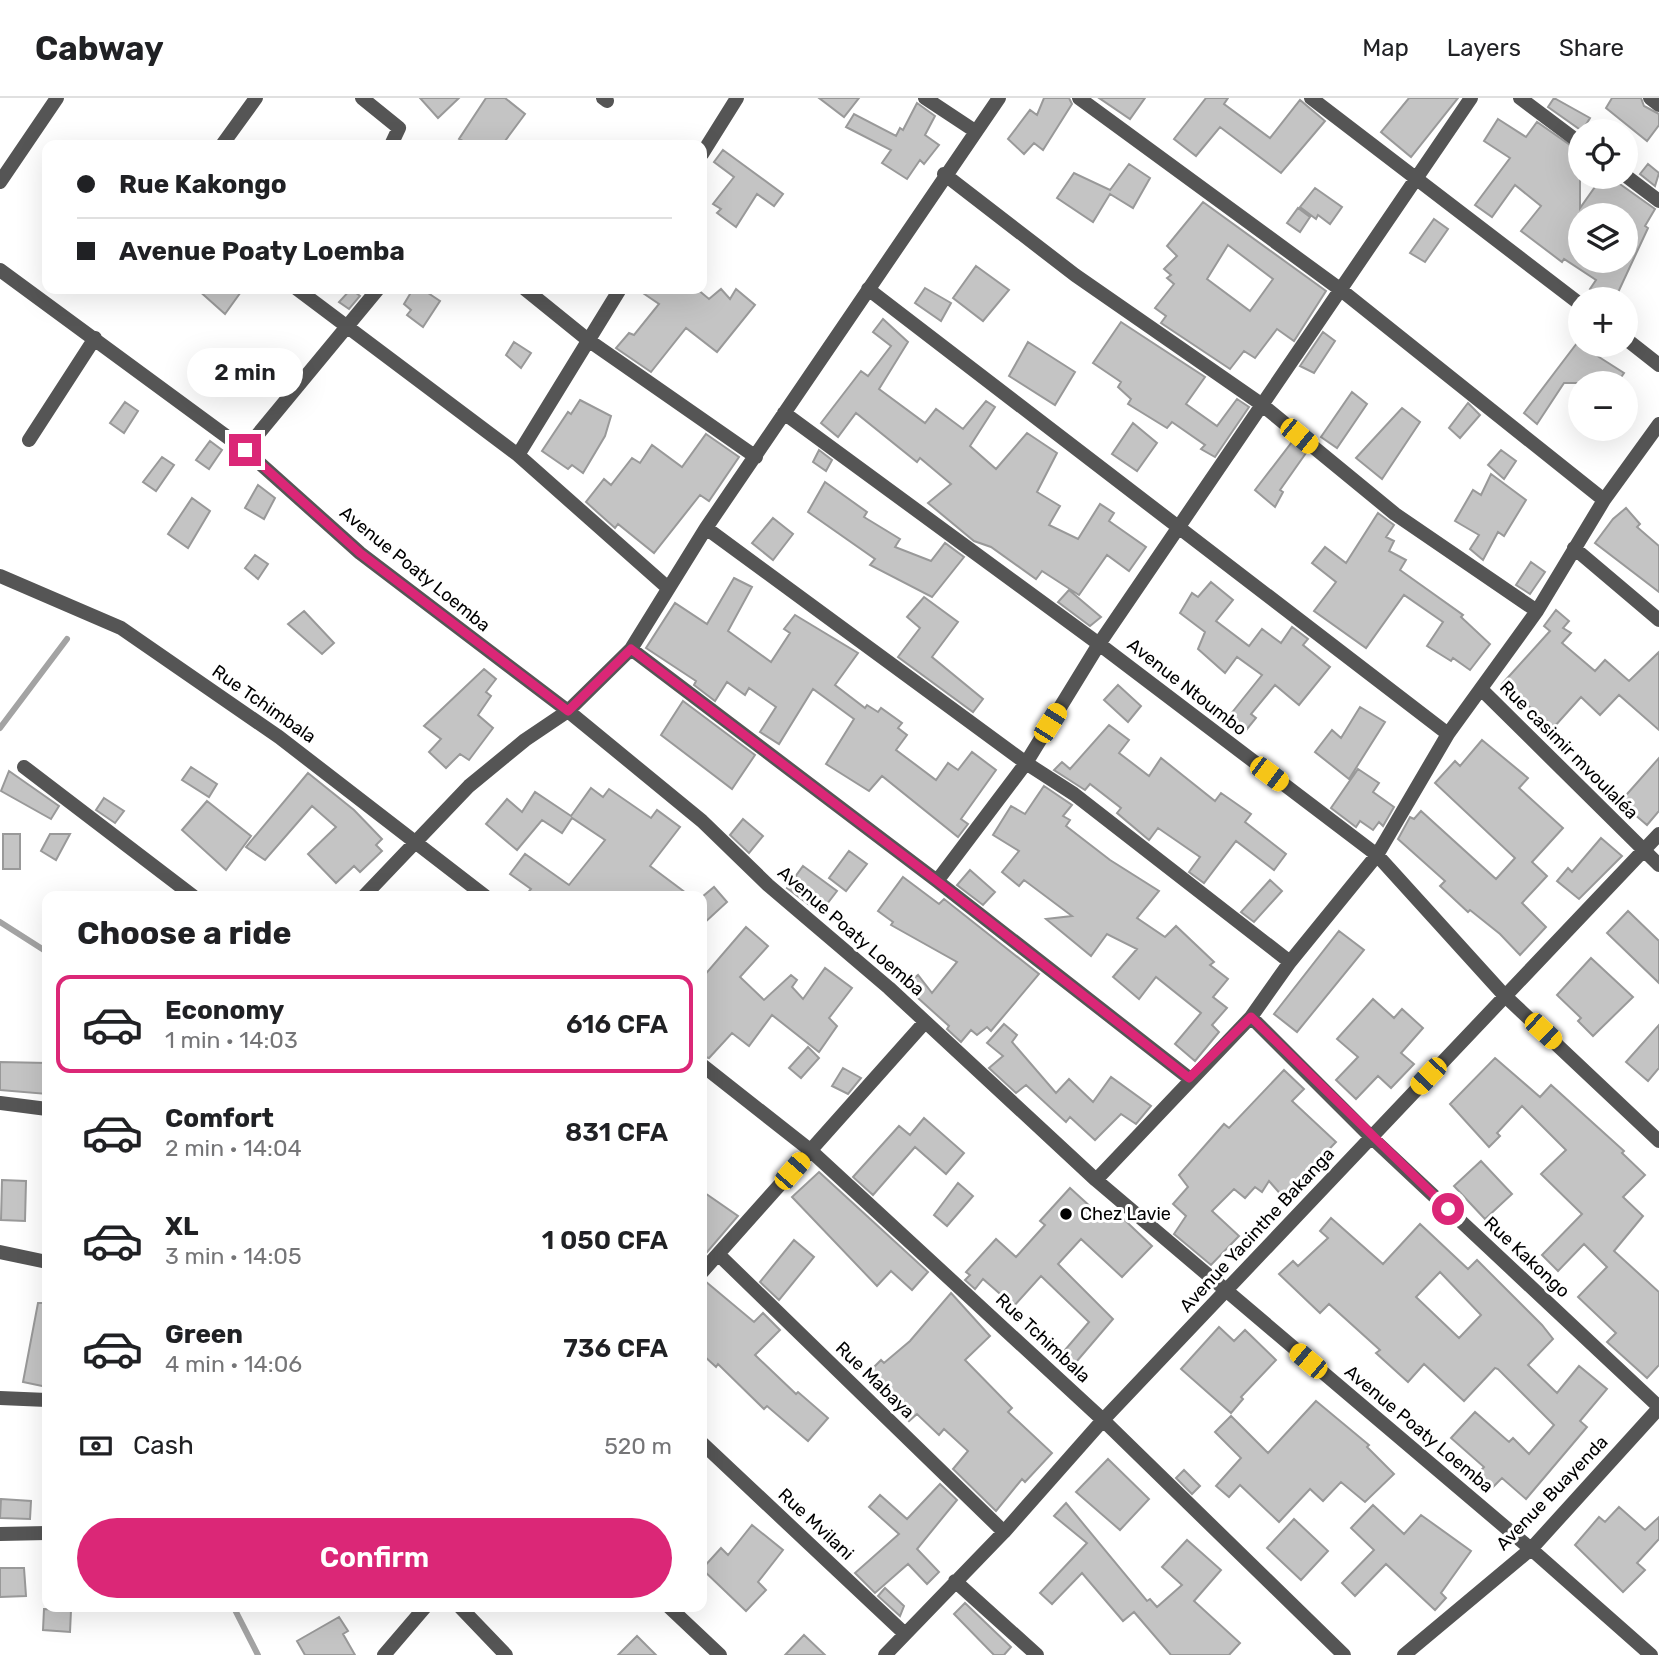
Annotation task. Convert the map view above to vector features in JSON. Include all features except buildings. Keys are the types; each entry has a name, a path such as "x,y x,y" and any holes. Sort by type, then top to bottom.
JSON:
{"street":[{"path":"0,181 57,98"},
{"path":"226,140 256,98"},
{"path":"362,98 398,128 393,140"},
{"path":"707,146 737,98"},
{"path":"925,98 975,131"},
{"path":"369,891 469,786 525,740 568,711 631,649 706,528 944,174 999,98"},
{"path":"1079,98 1340,289 1604,500"},
{"path":"1311,98 1568,295"},
{"path":"937,881 1026,763 1099,644 1471,98"},
{"path":"1520,98 1568,134"},
{"path":"1650,98 1659,105"},
{"path":"944,174 1075,275 1261,404 1395,514 1537,611"},
{"path":"1638,186 1659,201"},
{"name":"Avenue Poaty Loemba","path":"0,270 245,450 360,553 568,711 702,821 768,885 925,1022 1096,1180 1531,1549 1651,1655"},
{"path":"868,289 1448,734"},
{"path":"303,294 518,455 668,587"},
{"path":"245,450 374,294"},
{"path":"531,294 589,340 756,457"},
{"path":"518,455 617,294"},
{"path":"29,440 95,338"},
{"path":"1638,348 1659,365"},
{"name":"Avenue Ntoumbo","path":"784,413 1099,644 1377,855 1504,995 1659,1141"},
{"path":"1096,1180 1189,1078 1251,1017 1290,962 1377,855 1448,734 1482,691 1537,611 1604,500 1659,424"},
{"path":"706,528 1026,763 1074,794 1290,962"},
{"path":"1574,548 1659,620"},
{"name":"Rue Tchimbala","path":"0,576 121,628 279,737 479,891"},
{"path":"631,649 937,881 1189,1078"},
{"name":"Rue casimir mvoulaléa","path":"1482,691 1659,866"},
{"path":"24,767 186,891"},
{"name":"Avenue Yacinthe Bakanga","path":"885,1655 1004,1532 1103,1420 1659,834"},
{"name":"Rue Kakongo","path":"1251,1017 1371,1138 1659,1407"},
{"path":"707,1267 925,1022"},
{"name":"Rue Tchimbala","path":"707,1069 810,1150 1103,1420 1344,1655"},
{"path":"0,1103 42,1109"},
{"path":"0,1252 42,1261"},
{"name":"Rue Mabaya","path":"719,1255 1004,1532"},
{"path":"0,1398 42,1400"},
{"name":"Avenue Buayenda","path":"1404,1655 1531,1549 1659,1407"},
{"name":"Rue Mvilani","path":"707,1448 904,1633"},
{"path":"0,1534 42,1534"},
{"path":"955,1581 1037,1655"},
{"path":"384,1655 421,1612"},
{"path":"464,1612 496,1652"},
{"path":"674,1612 720,1655"}],"waterway":[{"path":"0,728 67,639"},
{"path":"0,922 42,949"},
{"path":"236,1612 258,1655"}],"place":[{"name":"Chez Lavie","path":"1066,1214"}],"route":[{"path":"245,450 360,553 568,711 631,649 937,881 1189,1078 1251,1017 1371,1138 1448,1209"}]}
